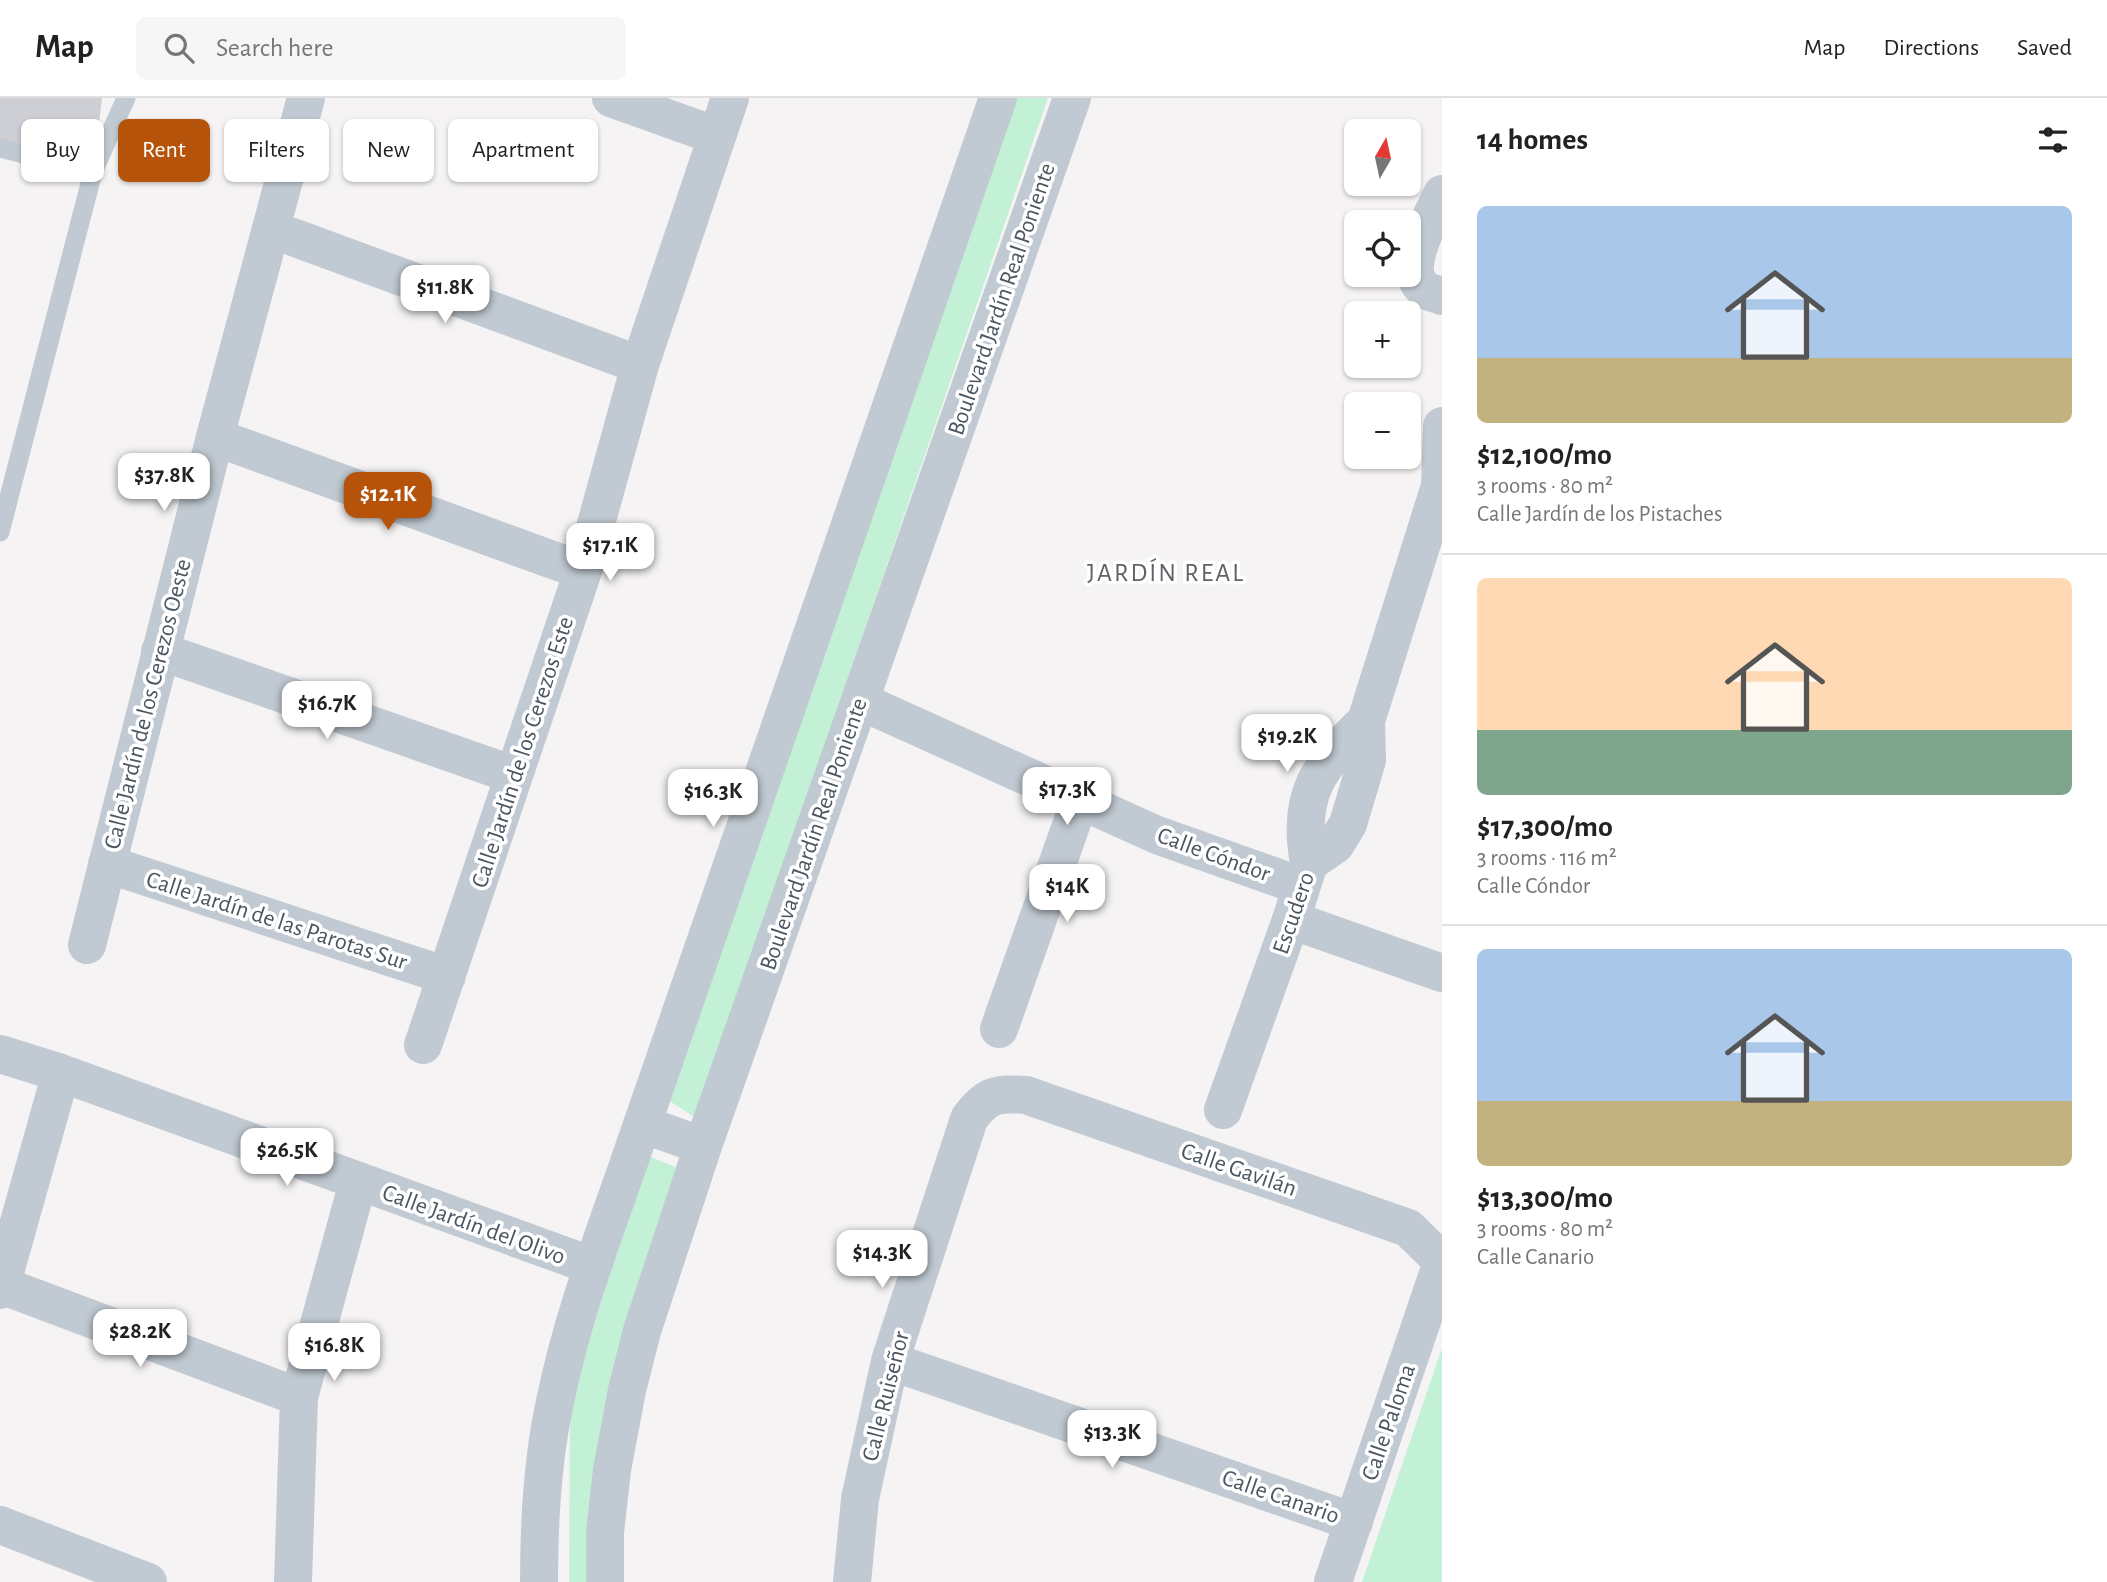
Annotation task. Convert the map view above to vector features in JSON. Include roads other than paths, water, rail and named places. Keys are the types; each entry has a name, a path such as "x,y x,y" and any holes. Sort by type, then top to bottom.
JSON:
{"street":[{"name":"Calle Jardín de los Cerezos Oeste","path":"87,945 159,651 306,98"},
{"path":"611,98 717,136"},
{"name":"Calle Jardín de los Cerezos Este","path":"423,1045 583,570 640,365 730,98"},
{"path":"539,1582 543,1481 554,1404 570,1337 998,98"},
{"name":"Boulevard Jardín Real Poniente","path":"605,1582 605,1532 612,1470 627,1390 642,1331 703,1146 1072,98"},
{"path":"1428,286 1415,258 1442,194"},
{"path":"271,229 640,365"},
{"name":"Escudero","path":"1223,1110 1300,890 1348,824 1367,760 1366,721 1441,485 1442,426"},
{"path":"215,437 583,570"},
{"path":"159,651 514,775"},
{"name":"Calle Cóndor","path":"860,701 1157,835 1300,890 1442,972"},
{"path":"999,1029 1080,800"},
{"name":"Calle Jardín de las Parotas Sur","path":"107,864 447,976"},
{"name":"Calle Jardín del Olivo","path":"0,1054 61,1073 593,1266"},
{"path":"61,1073 1,1287 299,1396"},
{"name":"Calle Ruiseñor","path":"852,1582 860,1499 890,1361 969,1119 981,1102 1001,1093 1026,1095"},
{"name":"Calle Gavilán","path":"1026,1095 1408,1228 1442,1262"},
{"path":"642,1125 703,1146"},
{"path":"293,1582 299,1396 358,1182"},
{"name":"Calle Paloma","path":"1333,1582 1442,1262"},
{"name":"Calle Canario","path":"890,1361 1354,1522"},
{"path":"0,1525 148,1582"}],"lane":[{"path":"104,147 126,98"},
{"path":"0,148 21,153"},
{"path":"0,532 90,182"}],"district":[{"name":"JARDÍN REAL","path":"1166,572"}]}
